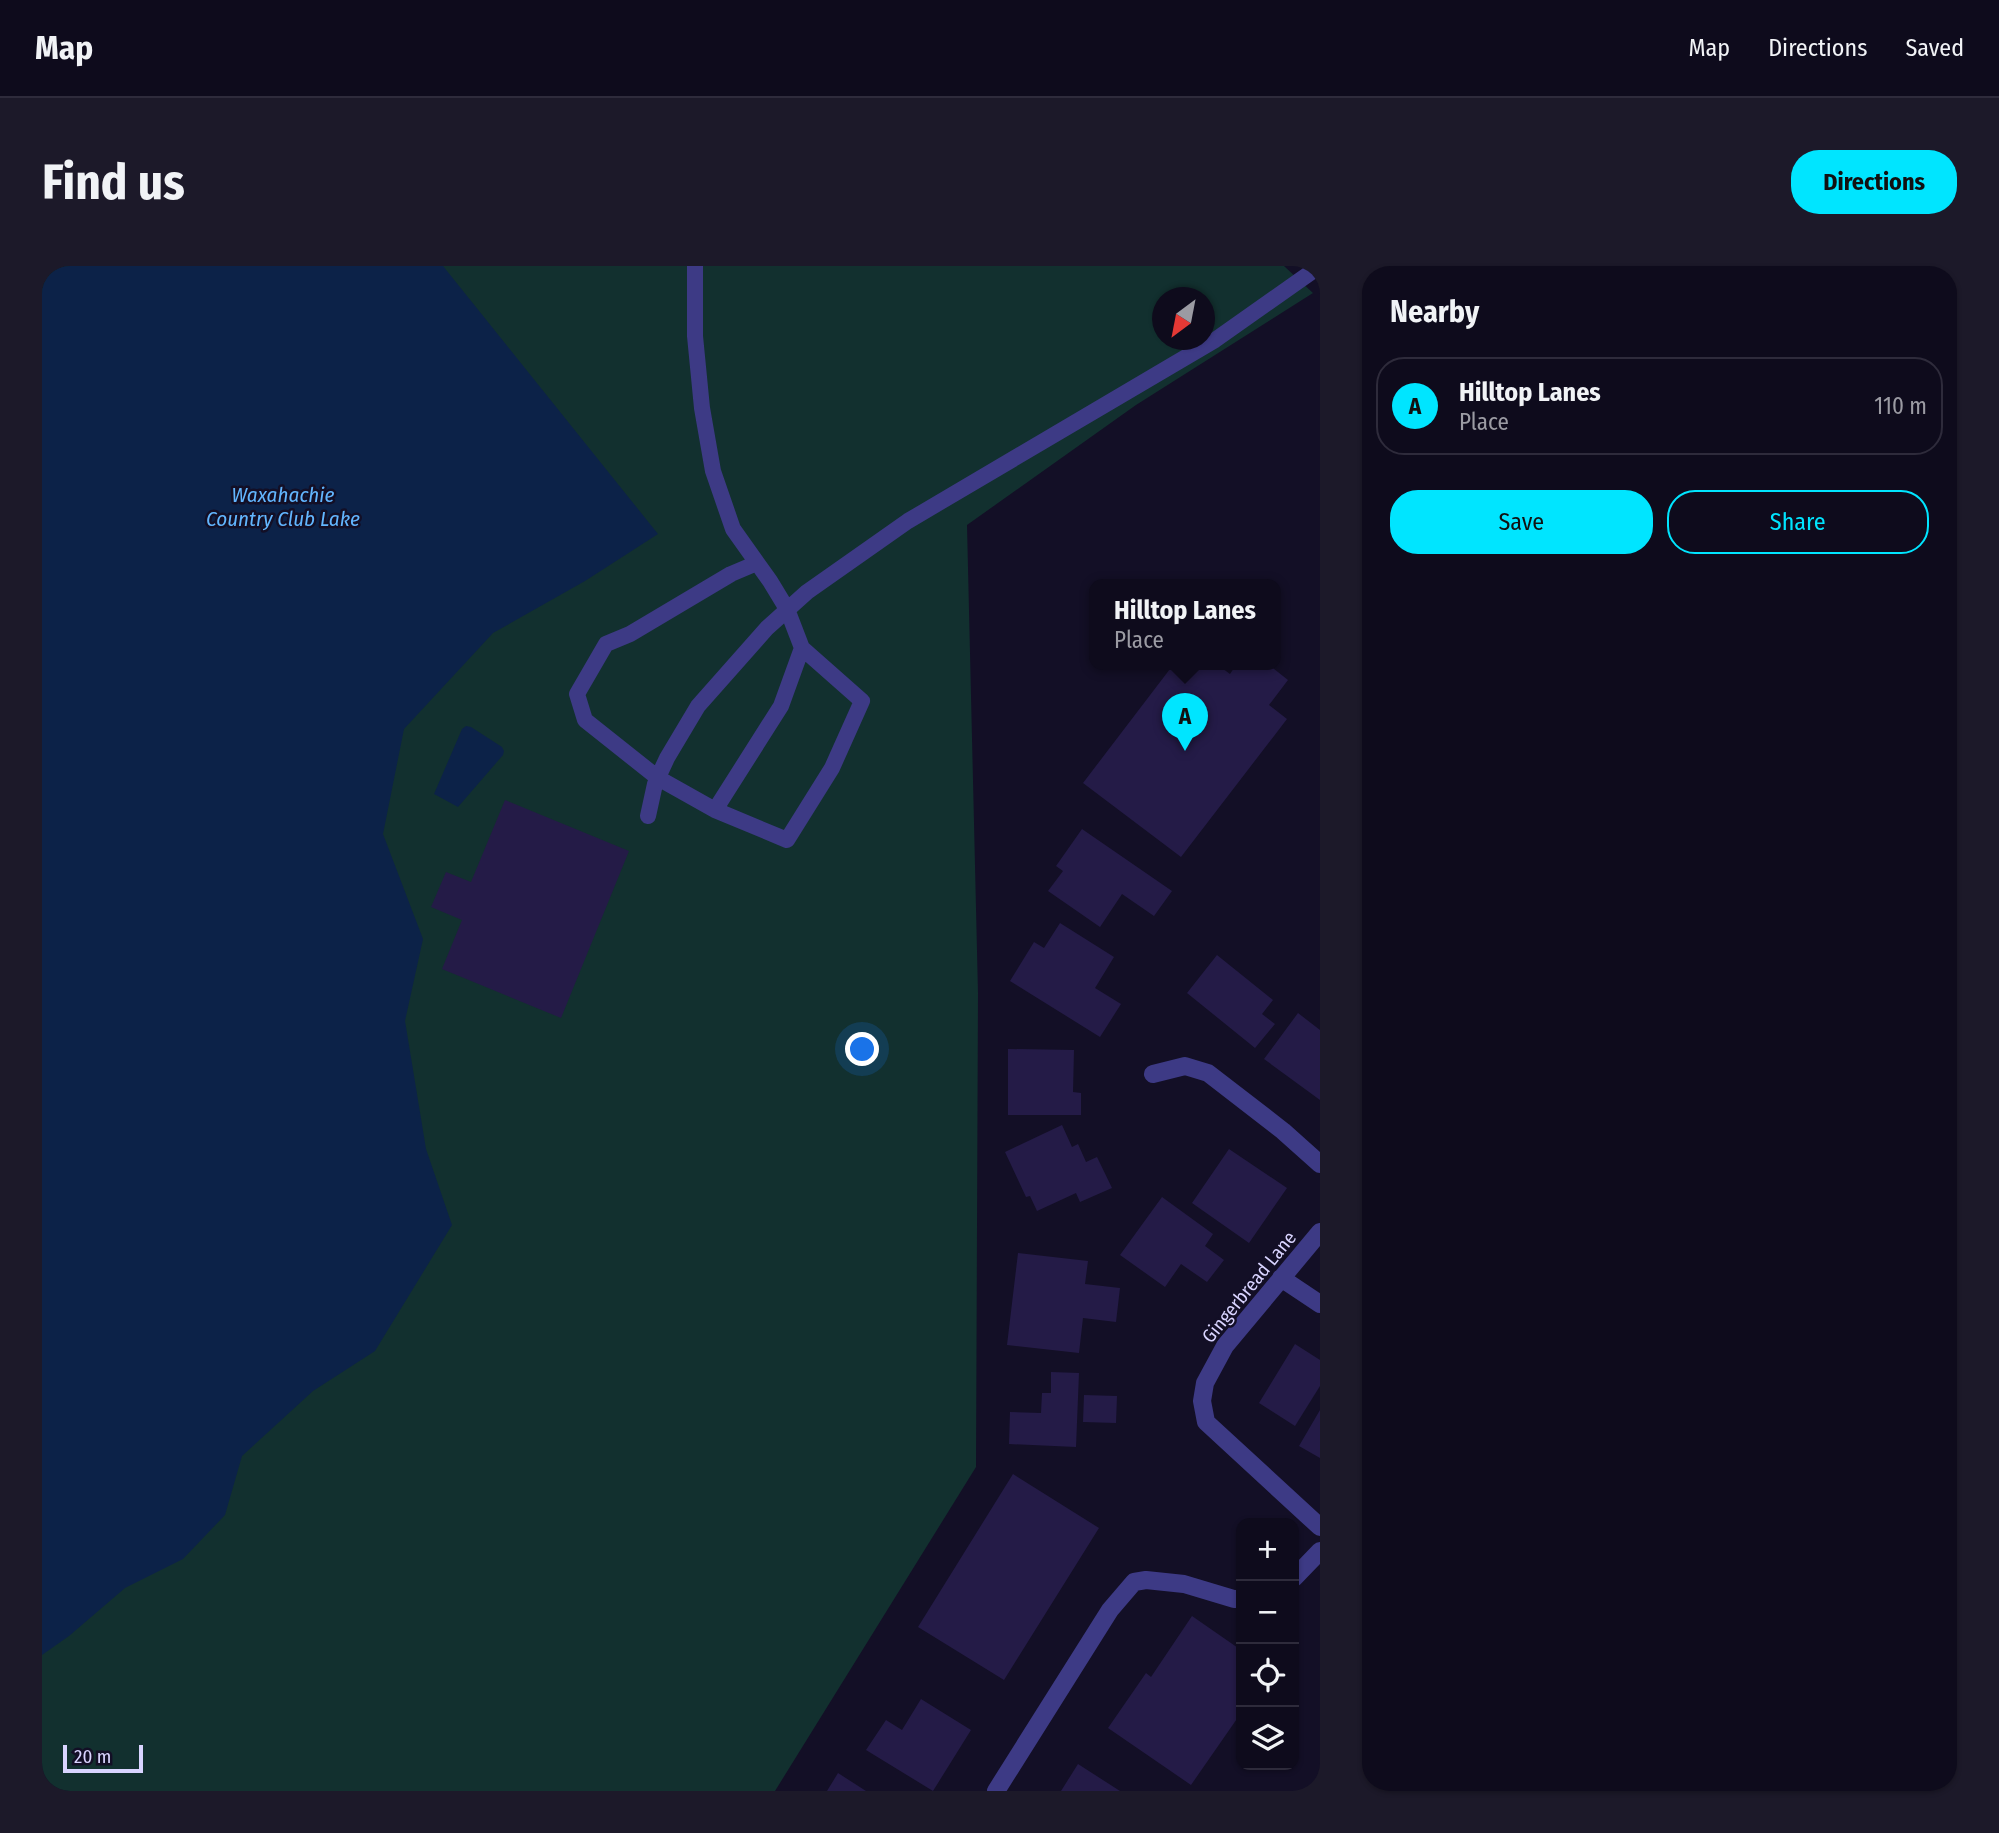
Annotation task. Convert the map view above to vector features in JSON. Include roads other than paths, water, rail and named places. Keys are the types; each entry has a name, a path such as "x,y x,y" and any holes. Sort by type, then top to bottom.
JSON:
{"street":[{"path":"1153,1074 1185,1066 1208,1073 1283,1131 1320,1164"},
{"name":"Gingerbread Lane","path":"1320,1232 1225,1346 1205,1383 1202,1401 1206,1422 1320,1527"},
{"path":"1281,1279 1320,1304"},
{"path":"1299,1572 1320,1551"},
{"path":"996,1791 1110,1610 1134,1582 1146,1580 1184,1584 1236,1599"}],"lane":[{"path":"695,266 695,336 702,408 713,471 733,529 757,564 787,610 802,648 862,701 832,768 787,840 715,810 658,778 585,719 577,694 606,644 630,634 731,574 757,564"},
{"path":"648,816 658,778 667,758 698,706 767,628 807,592 908,521 1215,340 1320,267"},
{"path":"715,810 781,706 802,648"}],"water":[{"name":"Waxahachie Country Club Lake","path":"42,266 443,266 658,534 585,581 493,633 404,729 383,834 423,939 405,1021 426,1149 452,1225 375,1351 313,1391 242,1456 225,1515 183,1559 125,1588 69,1636 42,1655"},
{"path":"466,726 502,747 504,751 458,807 434,794 462,729"}],"place":[{"name":"Hilltop Lanes","path":"1185,751"}]}
